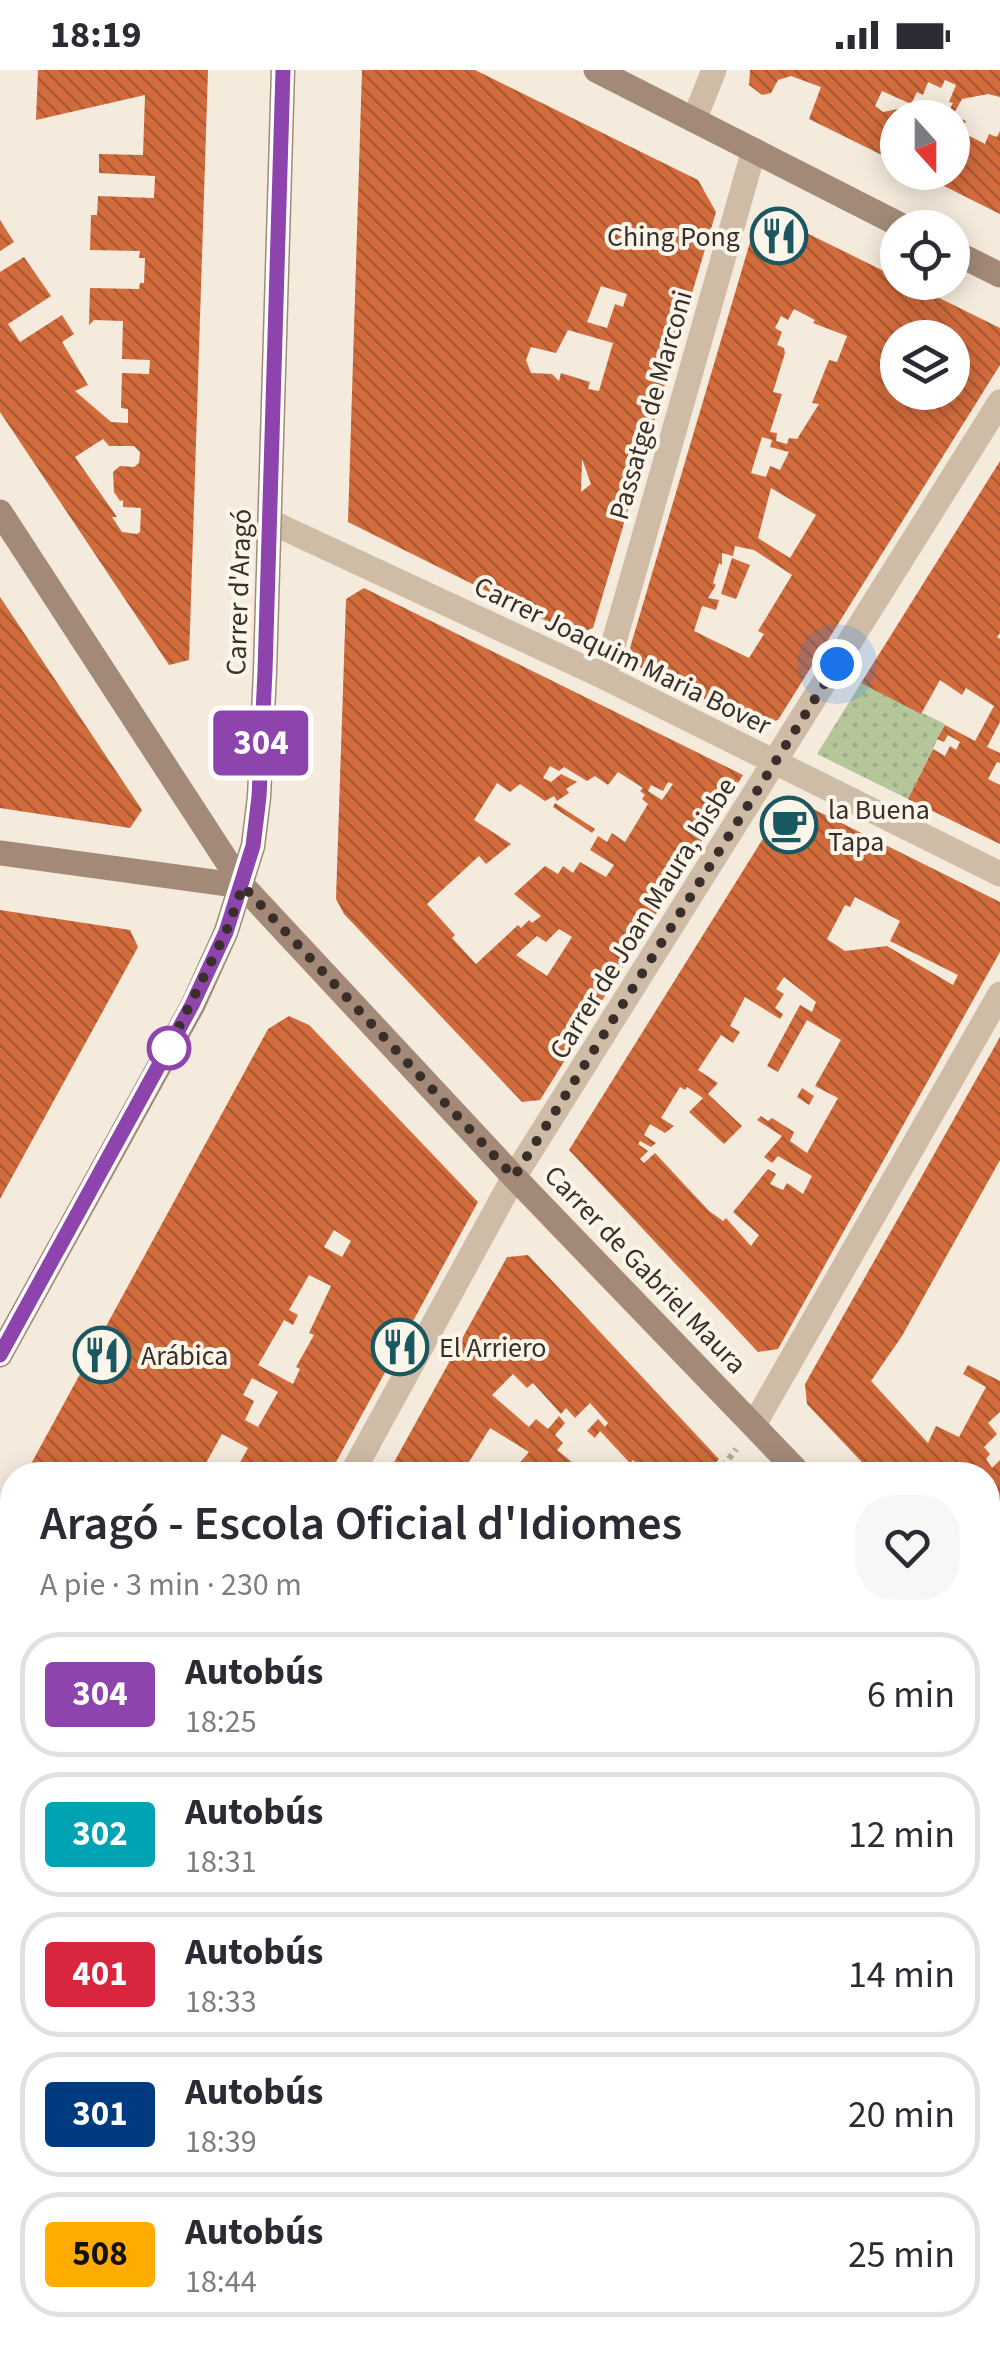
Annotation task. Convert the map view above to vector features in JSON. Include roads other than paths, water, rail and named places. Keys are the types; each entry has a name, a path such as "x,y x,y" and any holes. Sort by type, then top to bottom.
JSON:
{"street":[{"name":"Carrer d'Aragó","path":"0,1355 185,1019 226,932 253,846 259,797 270,522 283,70"},
{"path":"596,70 880,215"},
{"path":"694,120 714,70"},
{"name":"Passatge de Marconi","path":"604,677 754,150"},
{"path":"970,260 1000,275"},
{"name":"Carrer de Joan Maura, bisbe","path":"358,1462 514,1177 1000,402"},
{"name":"Carrer de Gabriel Maura","path":"0,512 243,886 514,1177 790,1462"},
{"name":"Carrer Joaquim Maria Bover","path":"270,522 604,677 1000,874"},
{"path":"0,853 243,886"},
{"path":"755,1423 1000,994"}],"place":[{"name":"Ching Pong","path":"779,236"},
{"name":"la Buena Tapa","path":"789,825"},
{"name":"El Arriero","path":"400,1347"},
{"name":"Arábica","path":"102,1355"}]}
